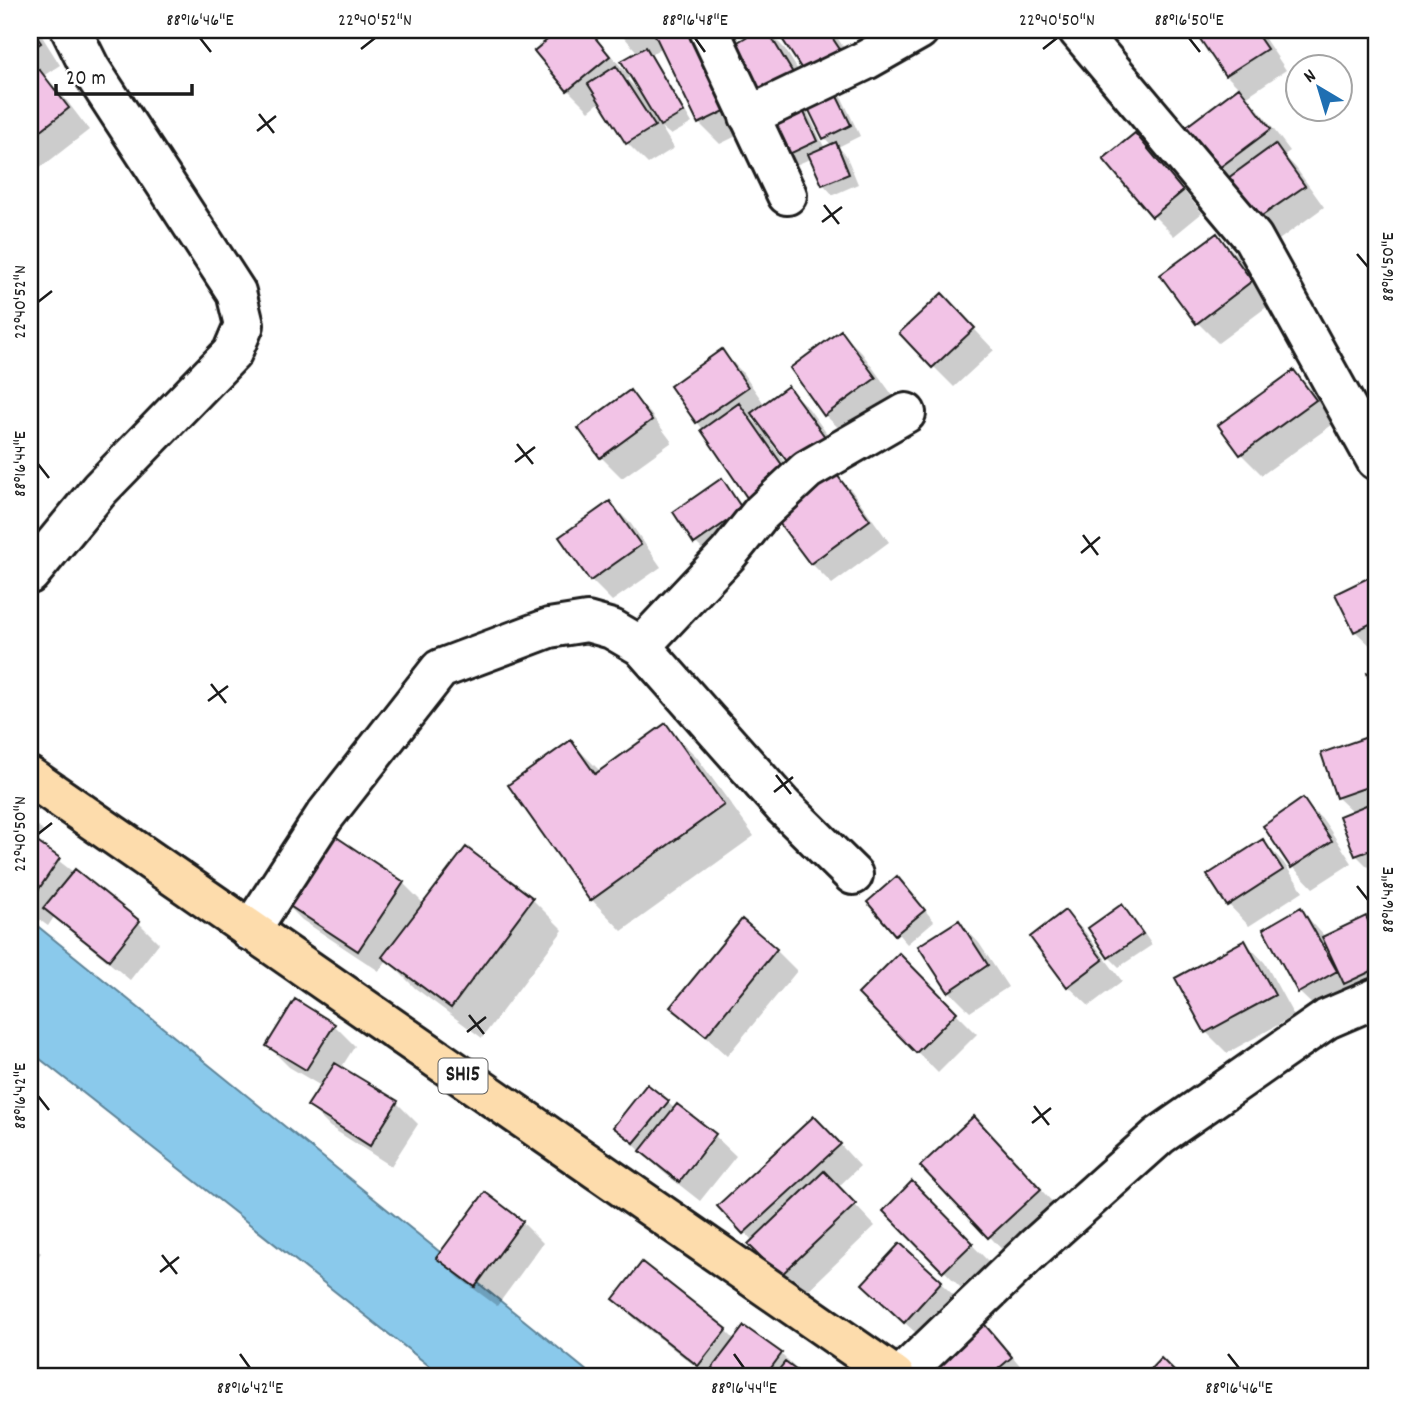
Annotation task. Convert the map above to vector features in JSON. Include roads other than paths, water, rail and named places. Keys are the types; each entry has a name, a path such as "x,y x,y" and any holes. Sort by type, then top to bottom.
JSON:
{"main road":[{"name":"SH15","path":"30,777 895,1376"}],"street":[{"path":"30,575 100,489 232,353 244,325 236,292 90,68 71,30"},
{"path":"709,30 787,195"},
{"path":"749,116 866,60 919,30"},
{"path":"1079,30 1252,238 1376,460"},
{"path":"641,646 729,553 761,513 807,470 906,413"},
{"path":"250,931 324,817 440,669 550,628 587,622 612,629 641,646 783,806 853,875"},
{"path":"901,1376 1034,1248 1159,1136 1327,1019 1376,998"}],"water":[{"path":"30,920 593,1376 442,1376 30,1051"}]}
